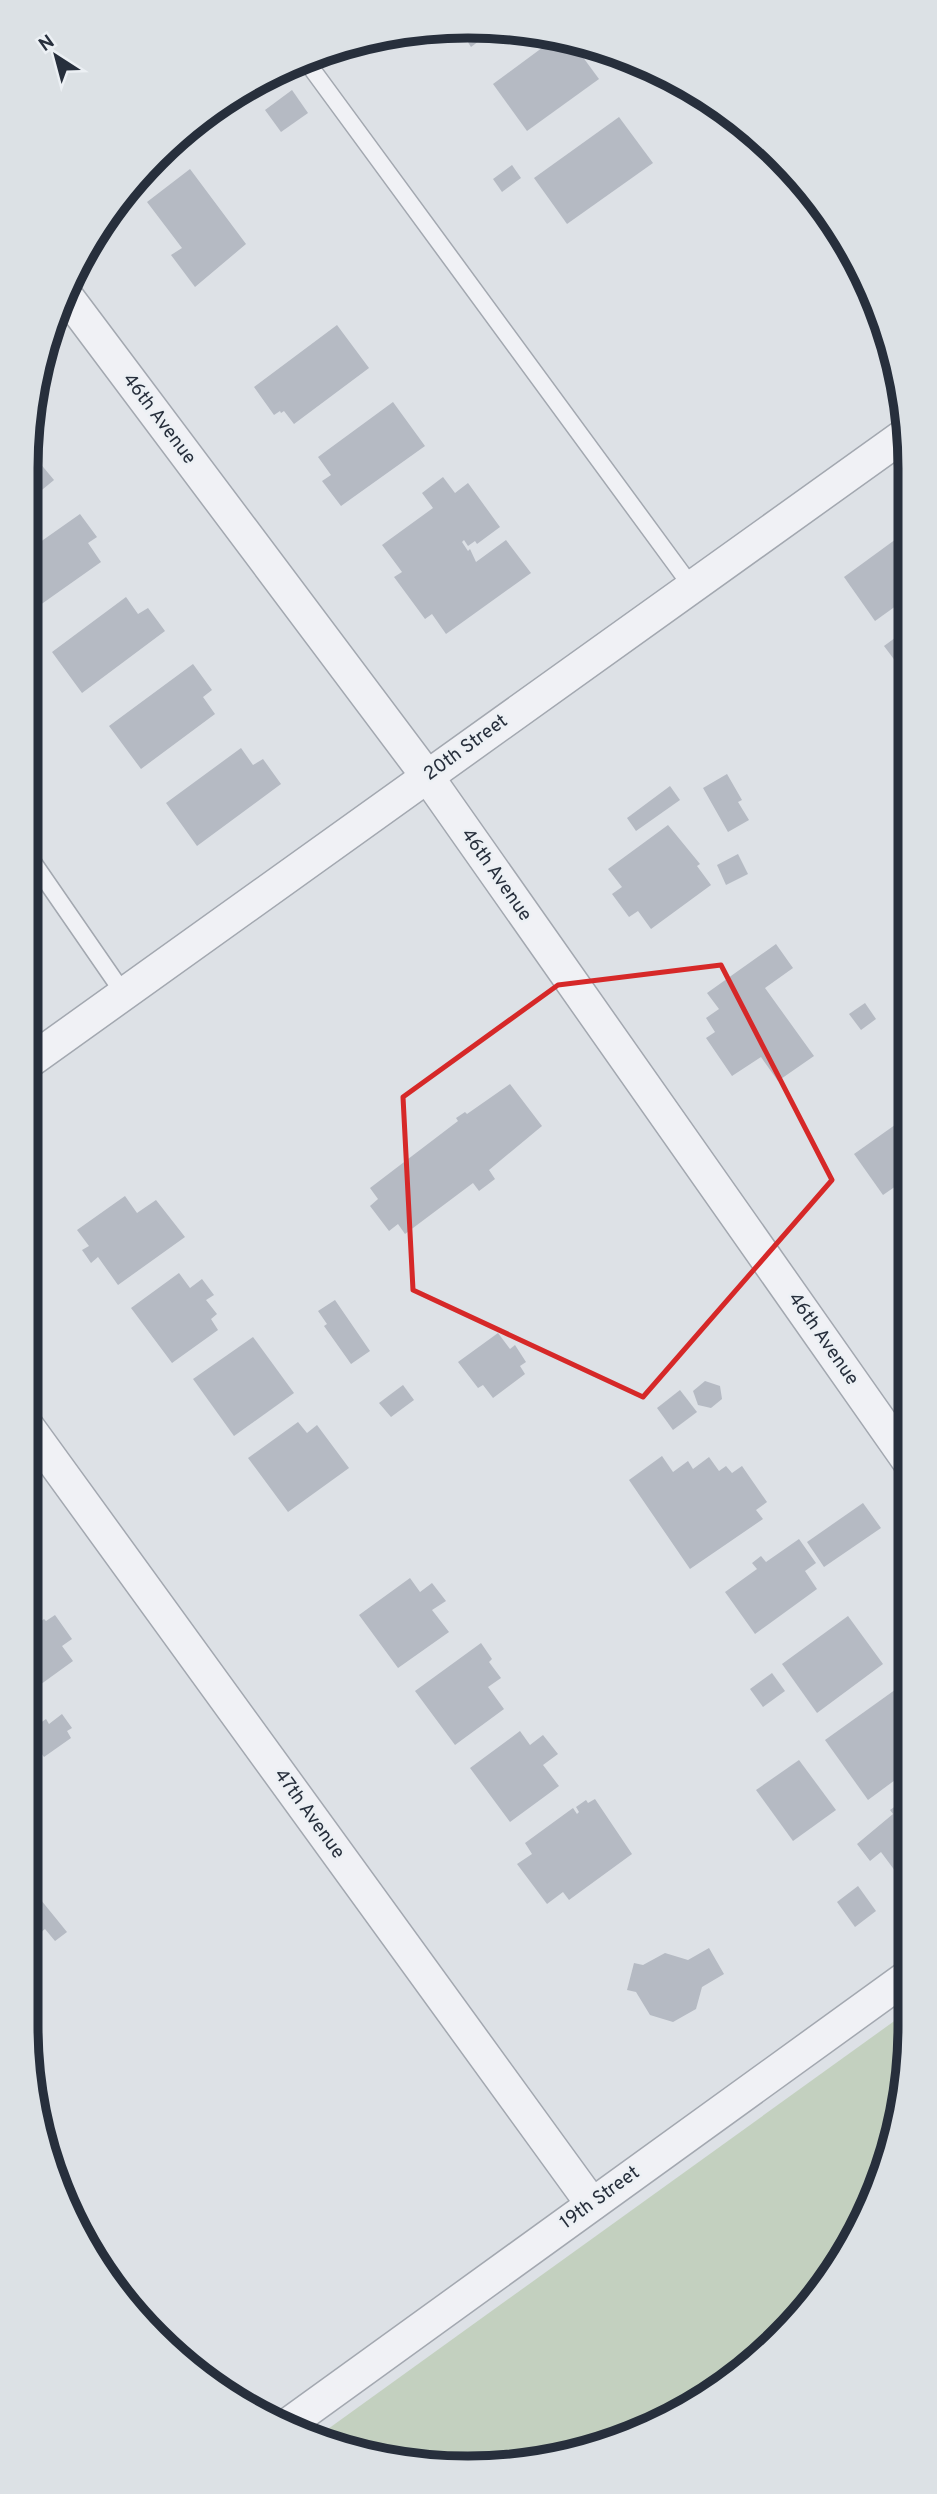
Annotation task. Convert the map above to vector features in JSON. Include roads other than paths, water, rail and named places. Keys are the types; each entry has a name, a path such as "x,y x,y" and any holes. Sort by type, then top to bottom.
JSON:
{"street":[{"name":"46th Avenue","path":"72,303 427,776 898,1446"},
{"name":"20th Street","path":"38,1055 898,439"},
{"name":"47th Avenue","path":"38,1441 593,2204"},
{"name":"19th Street","path":"295,2419 898,1983"}],"lane":[{"path":"311,68 692,587"},
{"path":"38,869 124,994"}]}
